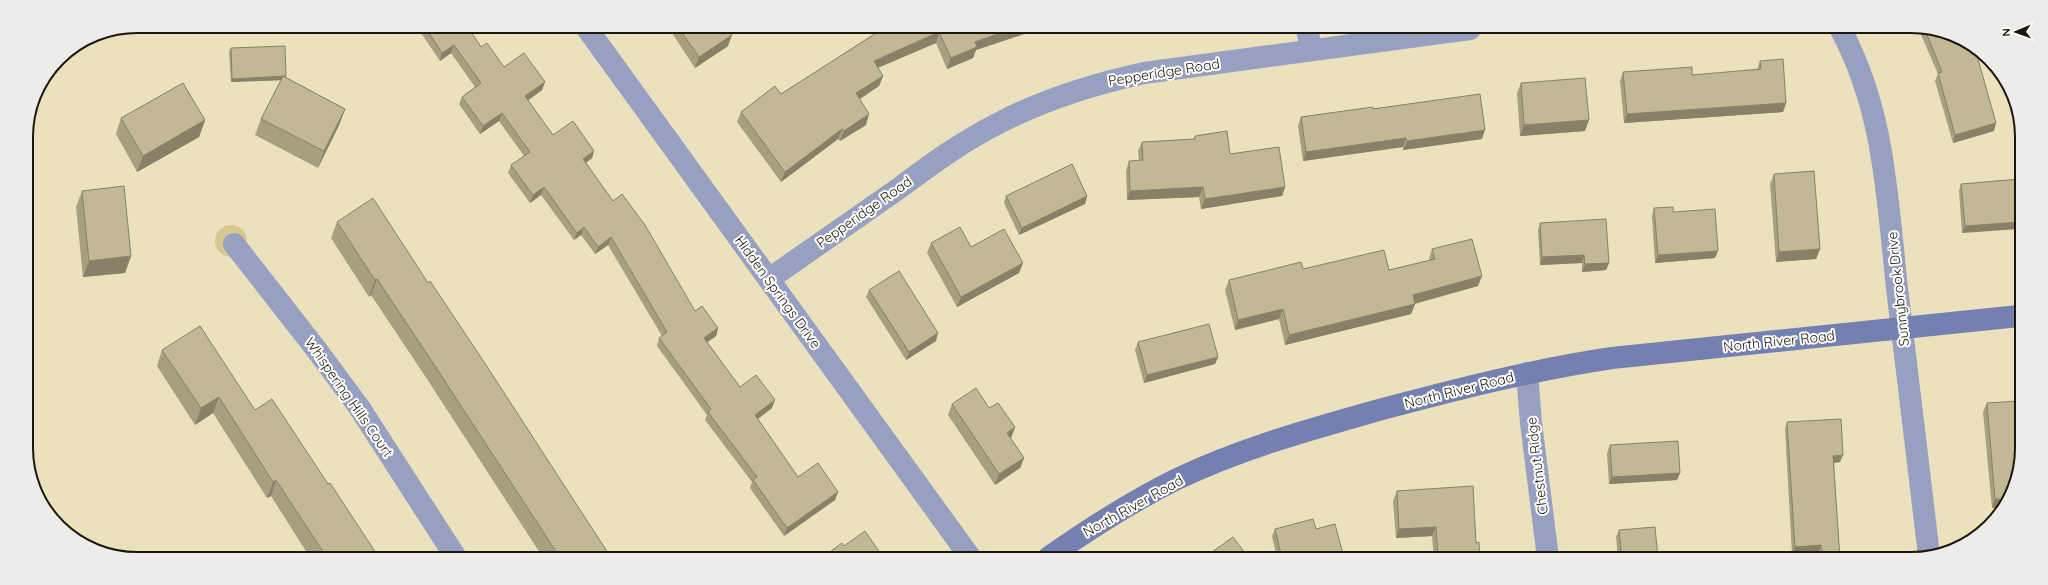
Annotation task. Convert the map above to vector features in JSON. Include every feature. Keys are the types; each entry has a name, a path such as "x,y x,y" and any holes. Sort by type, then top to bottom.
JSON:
{"street":[{"name":"Hidden Springs Drive","path":"590,33 966,552"},
{"path":"1308,33 1311,50"},
{"name":"Pepperidge Road","path":"769,280 956,148 998,123 1034,106 1100,83 1144,73 1440,33"},
{"name":"Sunnybrook Drive","path":"1842,33 1858,68 1880,141 1889,202 1901,328 1928,550"},
{"name":"Whispering Hills Court","path":"234,244 359,407 452,552"},
{"name":"North River Road","path":"1055,552 1140,498 1176,479 1270,441 1468,385 1612,358 2015,316"},
{"name":"Chestnut Ridge","path":"1527,373 1531,423 1547,552"}],"shaded area":[{"path":"228,225 234,225 244,232 247,241 246,247 240,254 234,257 228,257 218,250 215,244 215,238 222,228"}],"building":[{"path":"429,33 472,33 481,47 487,43 504,67 524,53 545,82 525,96 553,135 573,121 594,151 583,159 613,201 622,194 645,225 695,311 702,306 718,328 704,338 740,387 756,375 775,400 755,415 798,477 818,463 838,492 787,528 753,480 757,477 708,412 711,409 659,338 667,332 611,237 598,247 584,227 577,233 544,187 533,195 511,165 530,152 502,113 483,126 462,97 481,83 454,45 442,53"},
{"path":"682,33 730,33 732,35 699,57"},
{"path":"876,33 937,33 874,61 883,76 856,93 869,114 844,131 842,129 785,172 741,112 775,86 781,94"},
{"path":"939,33 1001,33 975,42 977,47 951,58"},
{"path":"1927,34 1951,41 1977,57 1996,123 1955,135 1938,73 1942,72"},
{"path":"285,46 286,76 232,79 231,48"},
{"path":"1783,59 1786,103 1627,114 1623,72 1692,67 1692,75 1761,69 1760,61"},
{"path":"283,76 345,109 324,151 261,119"},
{"path":"1585,78 1589,120 1524,125 1521,83"},
{"path":"183,83 205,120 143,156 121,118"},
{"path":"1480,94 1485,130 1407,141 1406,138 1306,152 1301,117 1373,107 1373,109"},
{"path":"1227,131 1230,154 1279,147 1285,187 1205,199 1203,187 1130,191 1129,161 1143,160 1142,142 1195,139 1195,136"},
{"path":"1072,164 1087,196 1022,228 1006,196"},
{"path":"1814,171 1820,249 1779,252 1774,174"},
{"path":"2015,179 2015,222 1965,226 1961,184"},
{"path":"124,186 131,256 89,261 82,191"},
{"path":"373,198 428,283 430,281 486,365 607,552 556,552 433,363 377,279 375,280 337,222"},
{"path":"1673,207 1673,212 1715,209 1718,251 1658,255 1654,208"},
{"path":"1606,219 1609,263 1585,264 1584,255 1542,257 1540,223"},
{"path":"960,227 971,247 1004,229 1023,263 961,297 931,243"},
{"path":"1472,239 1482,276 1413,295 1415,304 1289,335 1283,309 1238,320 1229,280 1301,262 1303,269 1384,250 1389,270 1435,259 1432,249"},
{"path":"899,271 938,333 909,352 869,290"},
{"path":"1209,324 1218,357 1147,375 1138,342"},
{"path":"200,326 255,410 272,399 375,552 323,552 276,480 273,482 219,397 201,408 162,350"},
{"path":"976,388 989,408 998,403 1015,427 1007,433 1024,458 999,474 952,404"},
{"path":"2015,401 2014,462 2009,482 2001,500 1995,499 1987,403"},
{"path":"1841,419 1843,455 1833,456 1840,552 1822,552 1821,545 1795,547 1787,422"},
{"path":"1678,441 1680,473 1612,477 1610,445"},
{"path":"1473,486 1476,543 1479,542 1480,552 1438,552 1436,527 1399,529 1397,491"},
{"path":"1313,519 1316,529 1335,524 1342,552 1281,552 1275,529"},
{"path":"1655,527 1657,552 1621,552 1619,530"},
{"path":"865,531 880,552 830,552 842,543 844,546"},
{"path":"1233,537 1244,552 1212,552"}]}
